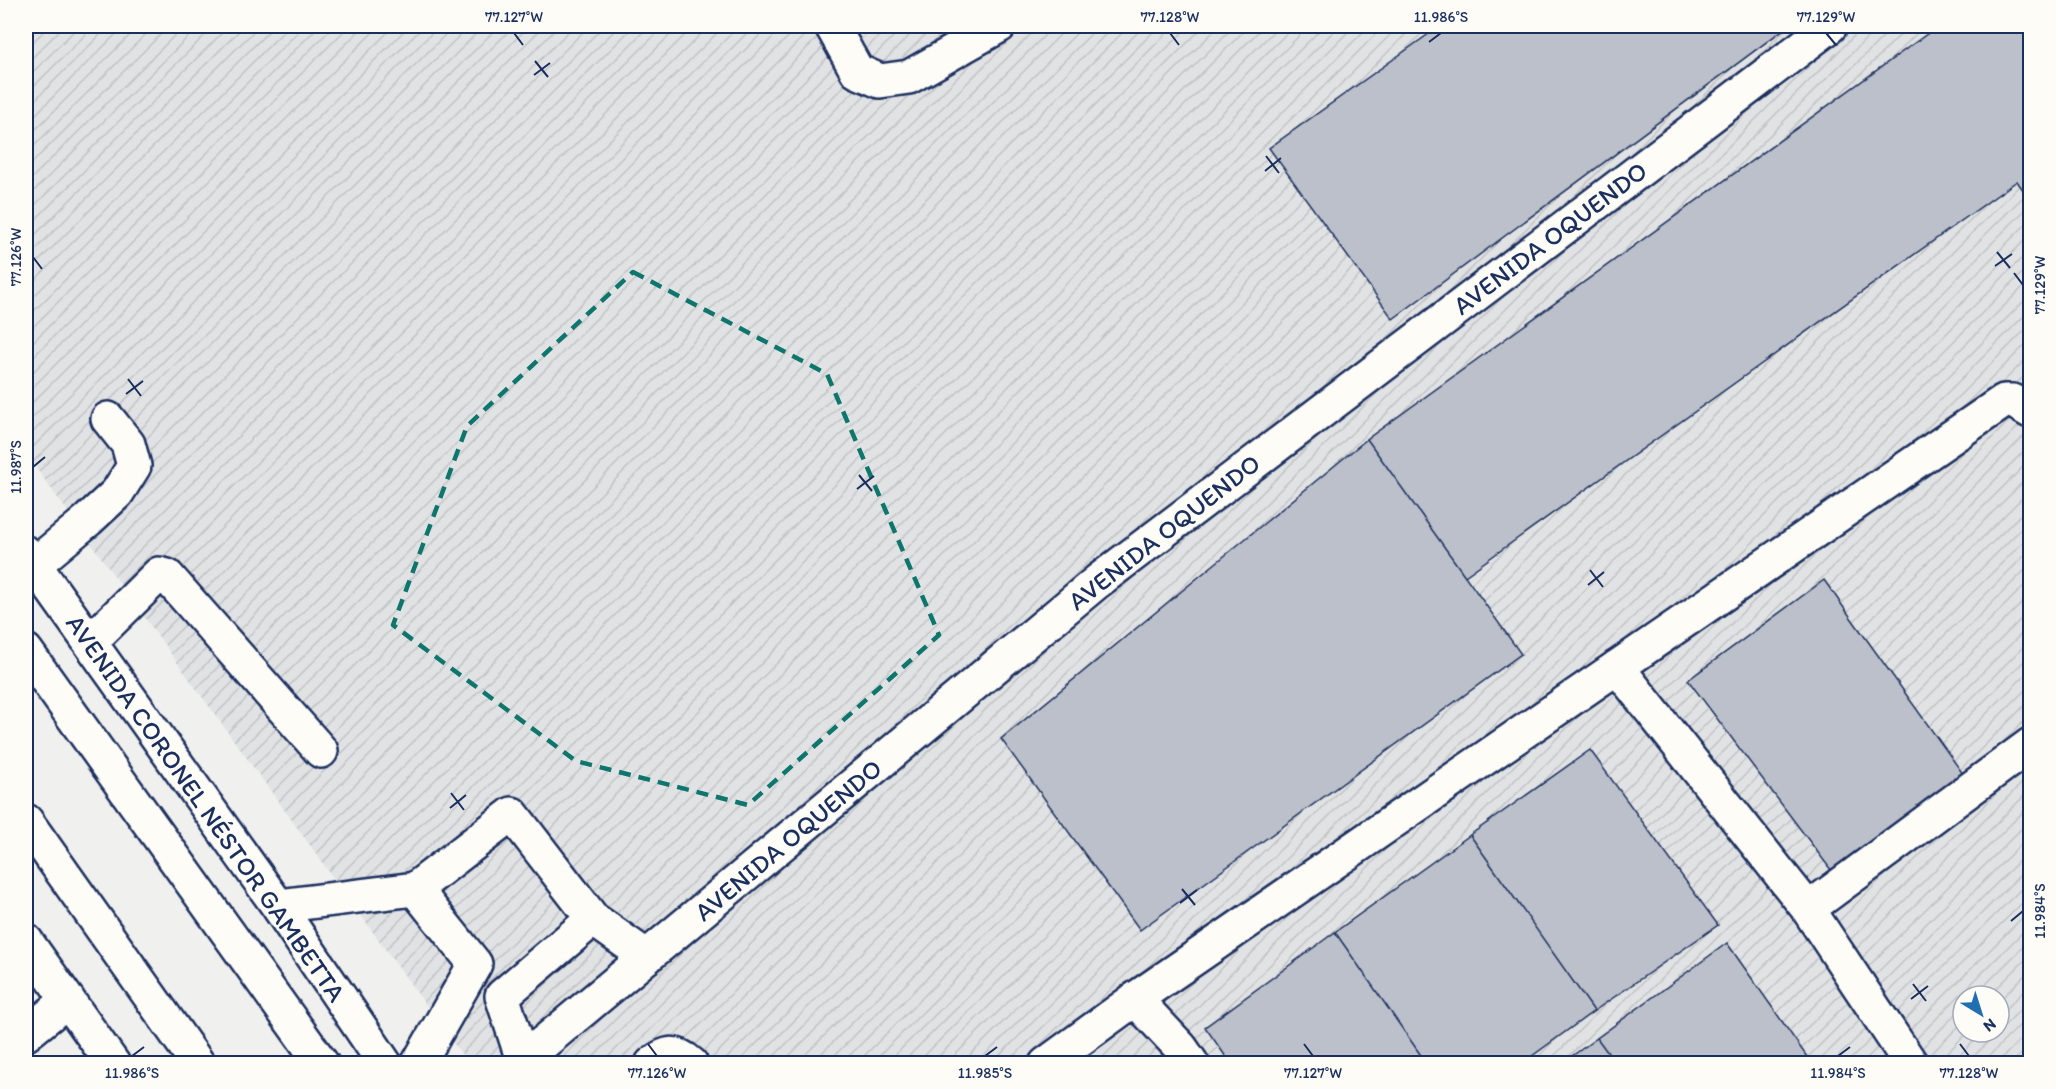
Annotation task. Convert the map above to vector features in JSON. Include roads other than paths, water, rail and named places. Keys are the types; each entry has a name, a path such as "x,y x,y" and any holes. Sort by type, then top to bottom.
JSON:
{"main road":[{"path":"832,26 857,71 880,81 909,77 999,26"},
{"name":"AVENIDA OQUENDO","path":"520,1061 1098,581 1830,26"},
{"path":"1046,1064 1135,999 2004,401 2013,401 2031,411"},
{"path":"30,559 88,520 117,493 134,466 128,444 108,419"},
{"name":"AVENIDA CORONEL NÉSTOR GAMBETTA","path":"30,559 278,906 385,1064"},
{"path":"90,642 159,574 167,576 321,751"},
{"path":"26,651 322,1064"},
{"path":"1617,667 1808,909 1911,1064"},
{"path":"1808,909 2031,746"},
{"path":"278,906 416,889 512,814 593,919 646,957"},
{"path":"26,820 198,1064"},
{"path":"416,889 502,996 520,1061"},
{"path":"502,996 593,919"},
{"path":"26,940 113,1064"},
{"path":"418,1064 475,964"},
{"path":"1135,999 1181,1048 1192,1064"},
{"path":"26,1034 68,1000"},
{"path":"652,1064 666,1054 681,1055 691,1064"}]}
